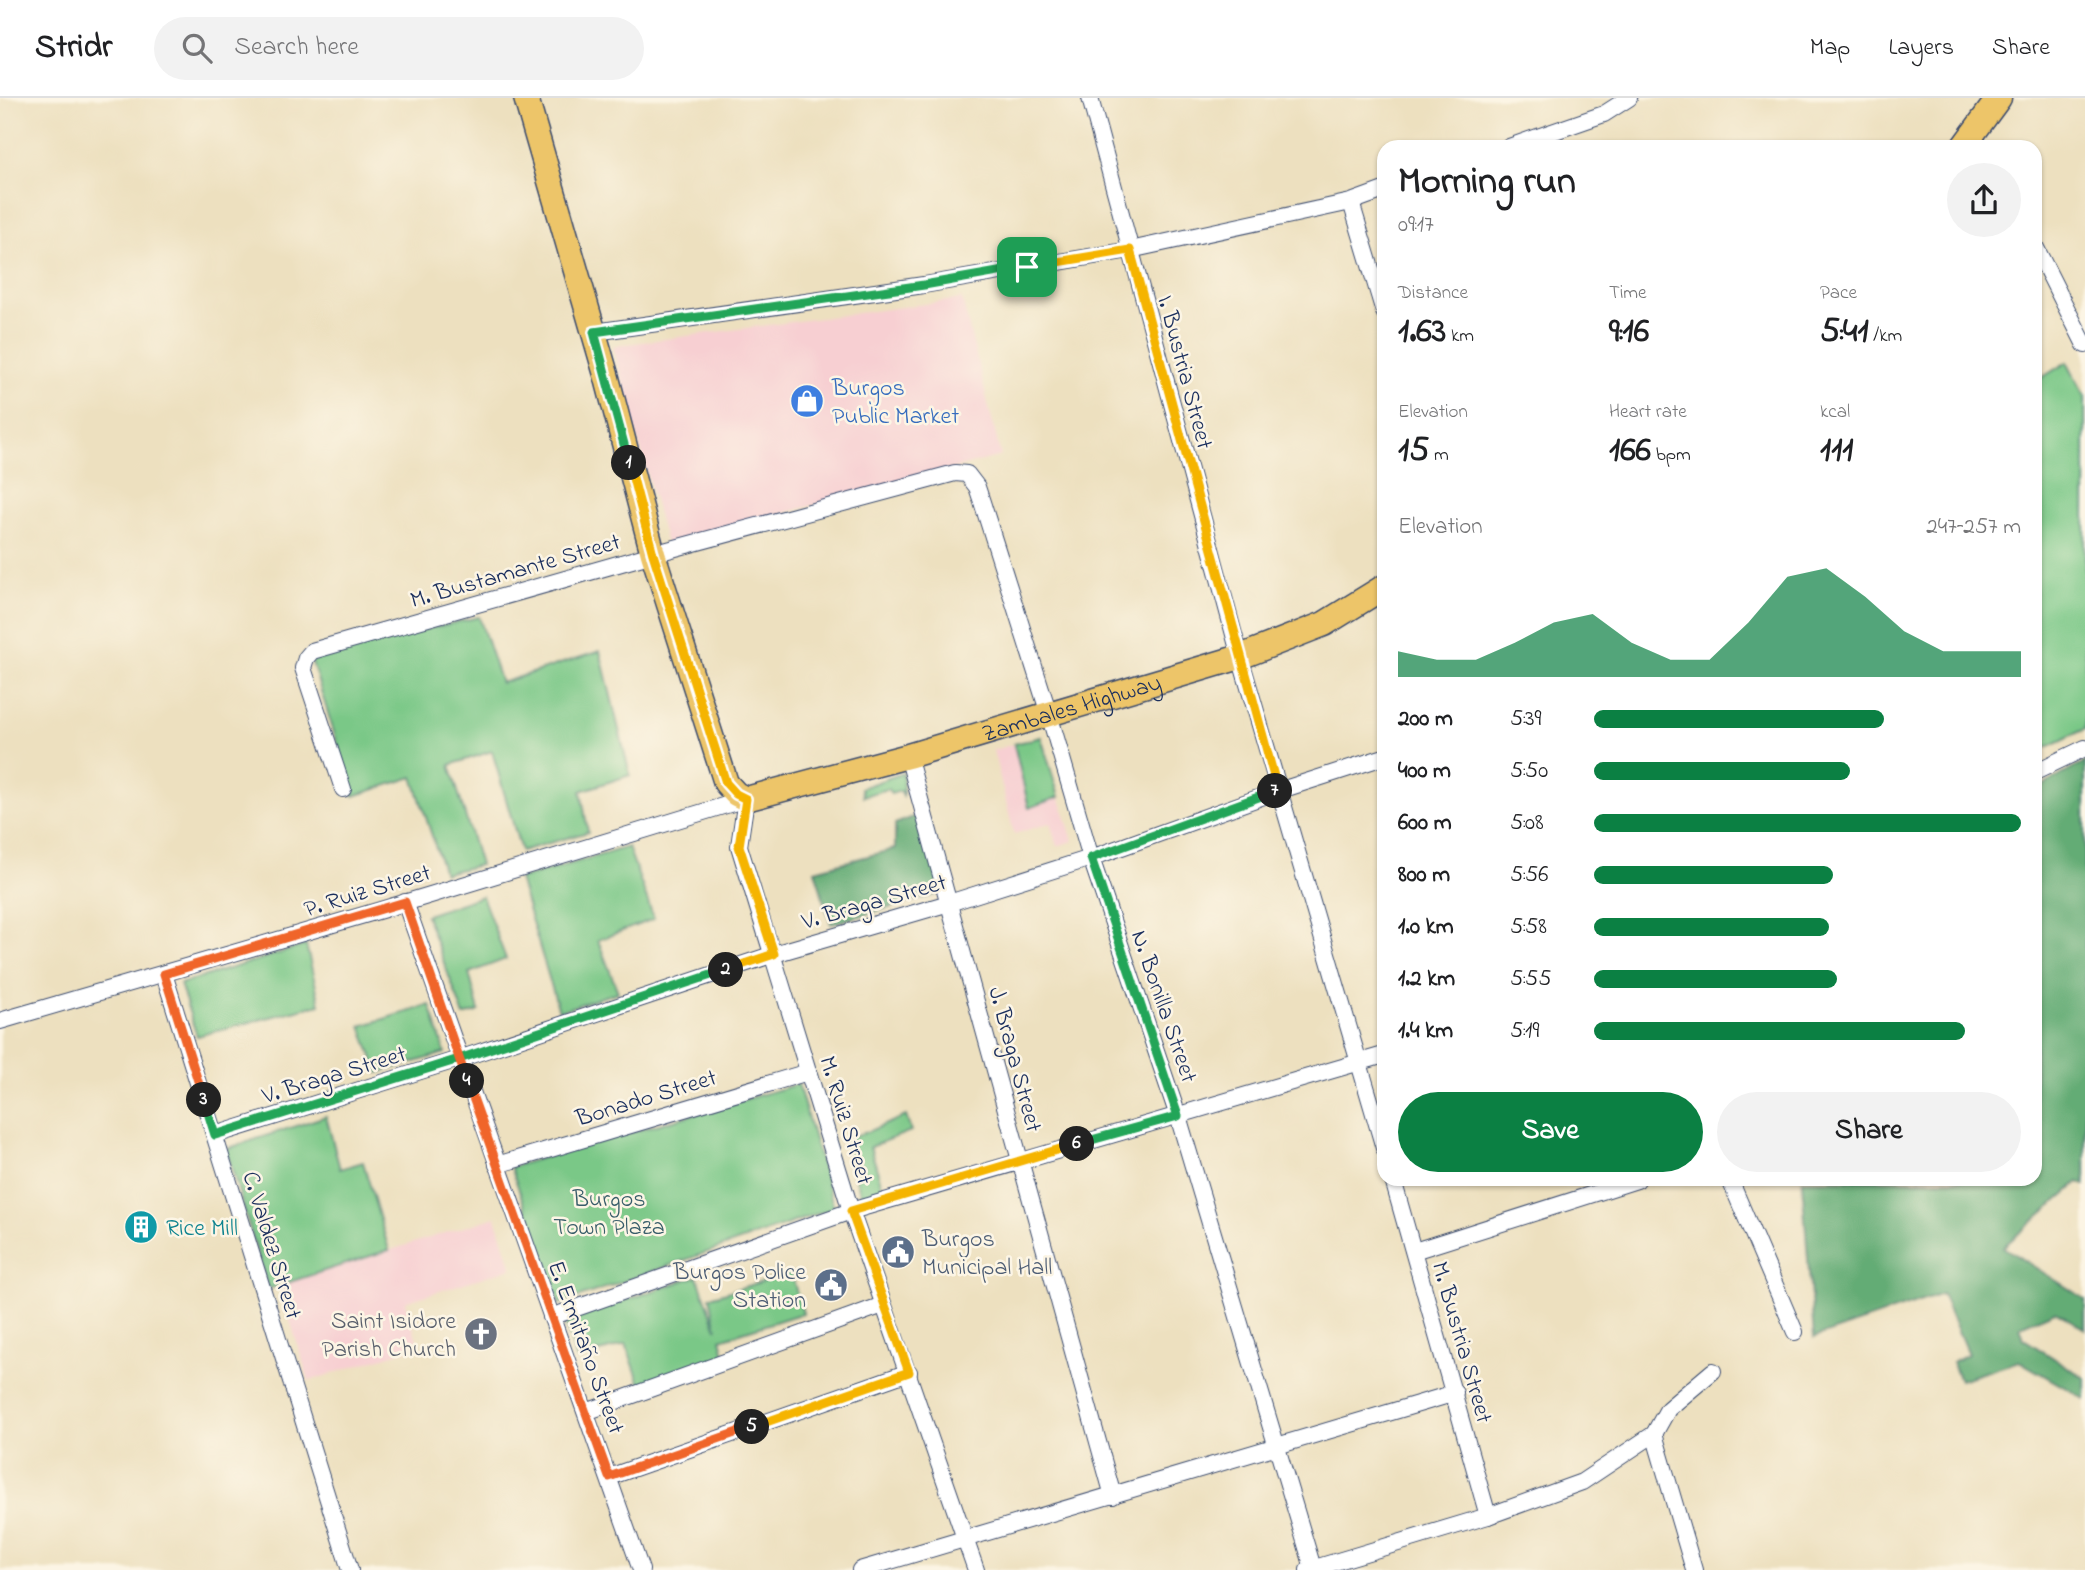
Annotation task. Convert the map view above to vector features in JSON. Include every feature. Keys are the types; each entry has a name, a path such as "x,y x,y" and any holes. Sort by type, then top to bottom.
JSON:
{"main road":[{"path":"526,98 594,332 653,554 726,783 736,794 746,799"},
{"path":"1971,140 1999,98"},
{"name":"Zambales Highway","path":"746,799 908,756 1240,657 1324,624 1377,591"}],"street":[{"name":"I. Bustria Street","path":"1090,98 1240,657"},
{"path":"1529,140 1604,114 1629,98"},
{"path":"594,332 924,285 1130,250 1351,202 1377,193"},
{"path":"1351,202 1377,289"},
{"path":"2042,260 2085,345"},
{"name":"M. Bustamante Street","path":"343,789 303,668 307,655 312,651 653,554 955,473"},
{"name":"N. Bonilla Street","path":"955,473 967,474 977,487 1049,714 1091,858 1178,1116 1279,1447 1310,1569"},
{"path":"1240,657 1377,1123"},
{"path":"2042,769 2085,748"},
{"name":"J. Braga Street","path":"908,756 1113,1496"},
{"name":"V. Braga Street","path":"215,1135 459,1059 774,954 1091,858 1278,791 1377,759"},
{"name":"P. Ruiz Street","path":"0,1021 746,799"},
{"name":"M. Ruiz Street","path":"746,799 739,846 851,1211 976,1570"},
{"name":"E. Ermitaño Street","path":"405,902 641,1570"},
{"name":"C. Valdez Street","path":"164,974 350,1570"},
{"path":"551,1317 851,1211 1377,1057"},
{"name":"Bonado Street","path":"497,1166 808,1072"},
{"name":"M. Bustria Street","path":"1395,1186 1489,1516"},
{"path":"1414,1251 1618,1186"},
{"path":"1733,1186 1795,1332"},
{"path":"586,1412 883,1305"},
{"path":"1310,1569 1489,1516 1583,1482 1654,1434 1668,1409 1713,1371"},
{"path":"609,1477 909,1372"},
{"path":"860,1570 1455,1393"},
{"path":"1654,1434 1694,1570"}],"shaded area":[{"name":"Burgos Public Market","path":"962,299 1001,456 666,544 613,346"},
{"path":"1041,737 1073,841 1057,846 1050,823 1014,834 993,750"},
{"path":"496,1217 512,1268 405,1302 419,1346 309,1381 279,1285"}],"green space":[{"path":"2067,362 2085,397 2085,729 2042,750 2042,378"},
{"path":"479,617 501,683 600,651 630,775 581,791 588,832 521,851 492,751 450,765 480,865 444,873 413,777 354,796 310,656"},
{"path":"1041,737 1059,797 1029,808 1014,744"},
{"path":"2085,762 2085,1185 2079,1182 2003,1247 2085,1299 2085,1329 2055,1311 2020,1326 2024,1339 2085,1378 2085,1399 2019,1361 1960,1380 1952,1362 1968,1354 1942,1294 1814,1338 1802,1186 2042,1186 2042,786"},
{"path":"903,773 903,796 900,791 891,794 888,789 863,796 861,788"},
{"path":"924,813 946,892 831,924 815,870 895,849 895,824"},
{"path":"628,847 654,919 598,940 618,992 559,1011 519,879"},
{"path":"482,896 506,959 469,973 479,1011 464,1016 426,915"},
{"path":"306,945 320,1004 197,1036 180,984"},
{"path":"430,1005 445,1053 378,1073 361,1026"},
{"name":"Burgos Town Plaza","path":"798,1084 834,1208 559,1304 511,1167"},
{"path":"326,1116 340,1169 363,1162 389,1250 268,1289 226,1149"},
{"path":"906,1116 911,1131 870,1147 883,1189 861,1195 844,1141"},
{"path":"791,1273 803,1313 721,1339 727,1361 643,1392 626,1344 577,1359 564,1321 697,1276 717,1329 710,1297"}],"place":[{"name":"Burgos Public Market","path":"807,401"},
{"name":"Rice Mill","path":"141,1227"},
{"name":"Burgos Municipal Hall","path":"898,1252"},
{"name":"Burgos Police Station","path":"831,1285"},
{"name":"Saint Isidore Parish Church","path":"481,1334"}],"route":[{"path":"1027,267 924,285 594,332 653,554 726,783 736,794 746,799 739,846 774,954 459,1059 215,1135 164,974 405,902 459,1059 609,1477 909,1372 851,1211 1178,1116 1091,858 1278,791 1130,250 1027,267"}]}
